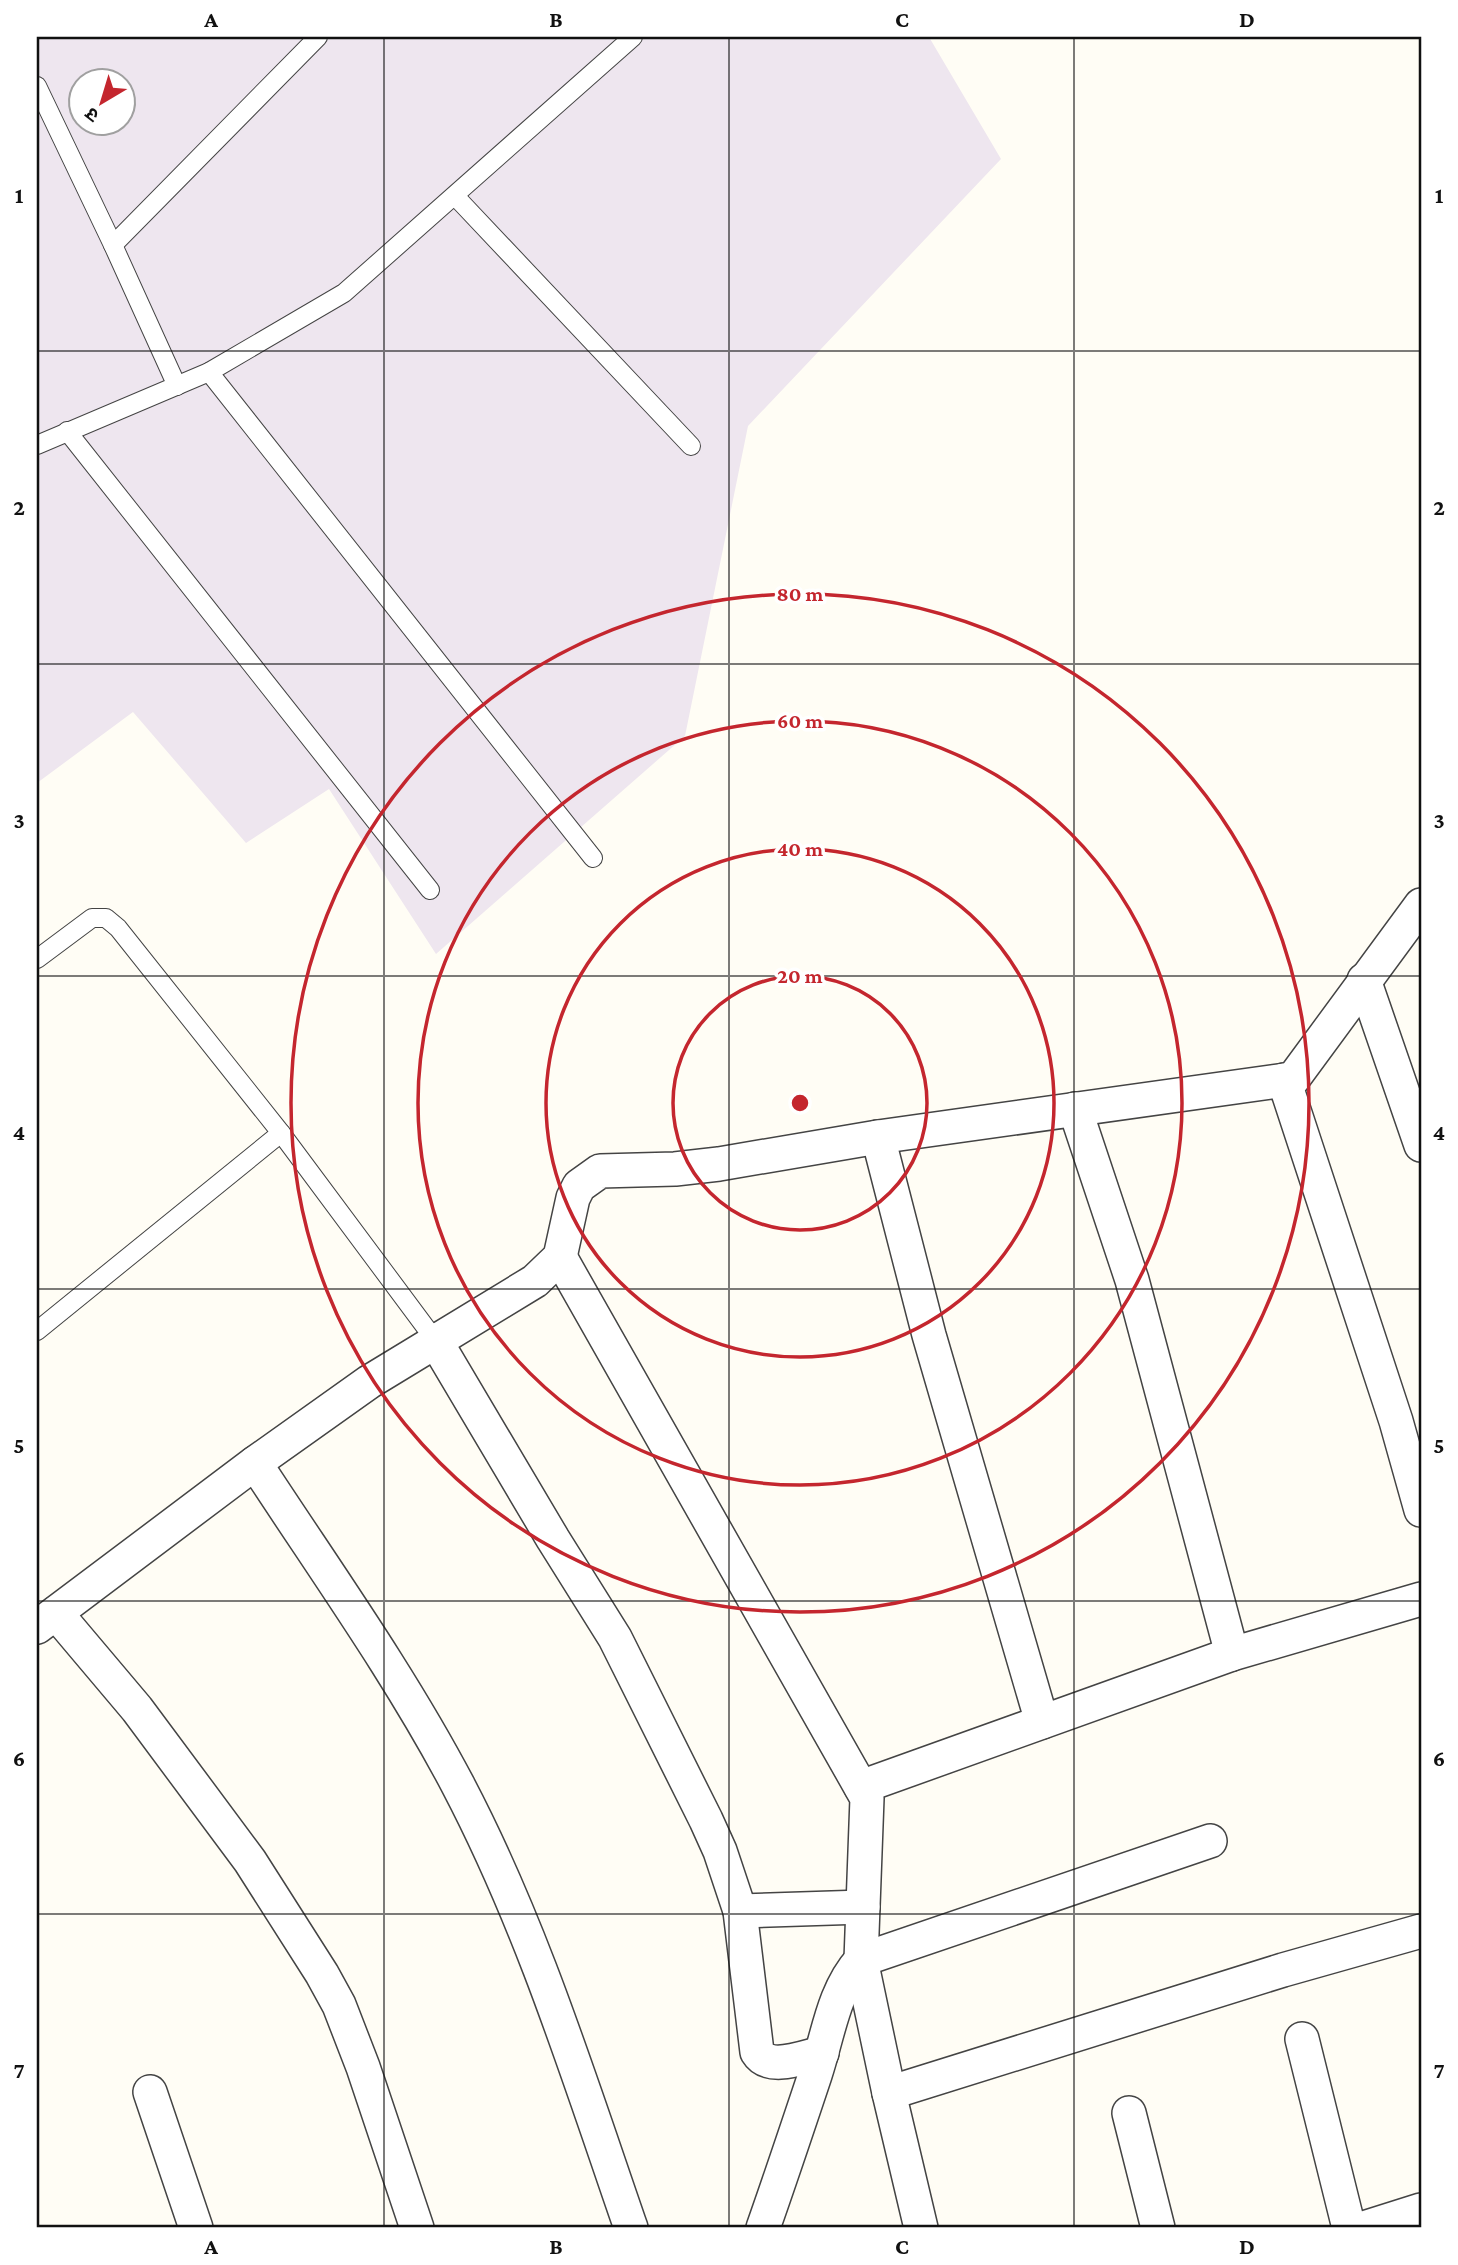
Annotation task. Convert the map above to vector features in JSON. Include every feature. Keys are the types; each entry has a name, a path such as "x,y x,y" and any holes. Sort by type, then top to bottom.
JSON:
{"street":[{"path":"417,2228 363,2067 338,2005 322,1974 250,1861 137,1709 46,1620 255,1463 369,1382 535,1281 560,1257 573,1198 579,1186 600,1171 675,1170 878,1137 1293,1079 1421,905"},
{"path":"1364,980 1421,1145"},
{"path":"1284,1080 1396,1421 1421,1510"},
{"path":"1075,1109 1132,1280 1232,1654"},
{"path":"878,1137 929,1335 1042,1722"},
{"path":"560,1257 867,1798 861,1961 921,2228"},
{"path":"435,1340 615,1638 706,1820 720,1851 740,1911 757,2052 765,2061 774,2063 822,2053"},
{"path":"255,1463 406,1694 458,1784 498,1867 540,1966 631,2228"},
{"path":"861,1787 1232,1654 1421,1599"},
{"path":"763,2228 842,1987 850,1972 861,1961 1210,1841"},
{"path":"740,1911 863,1907"},
{"path":"889,2093 1283,1970 1421,1931"},
{"path":"1302,2039 1349,2228"},
{"path":"150,2092 195,2228"},
{"path":"1129,2113 1158,2228"},
{"path":"1364,2228 1421,2210"}],"lane":[{"path":"113,245 318,37"},
{"path":"37,445 209,372 344,293 633,37"},
{"path":"37,86 177,386"},
{"path":"455,196 691,446"},
{"path":"209,372 593,859"},
{"path":"67,431 430,890"},
{"path":"37,959 92,918 106,918 118,928 281,1133 435,1340"},
{"path":"37,1331 281,1133"}],"shaded area":[{"path":"37,37 929,37 1001,159 748,426 685,736 436,954 329,789 246,843 133,712 37,783"}]}
